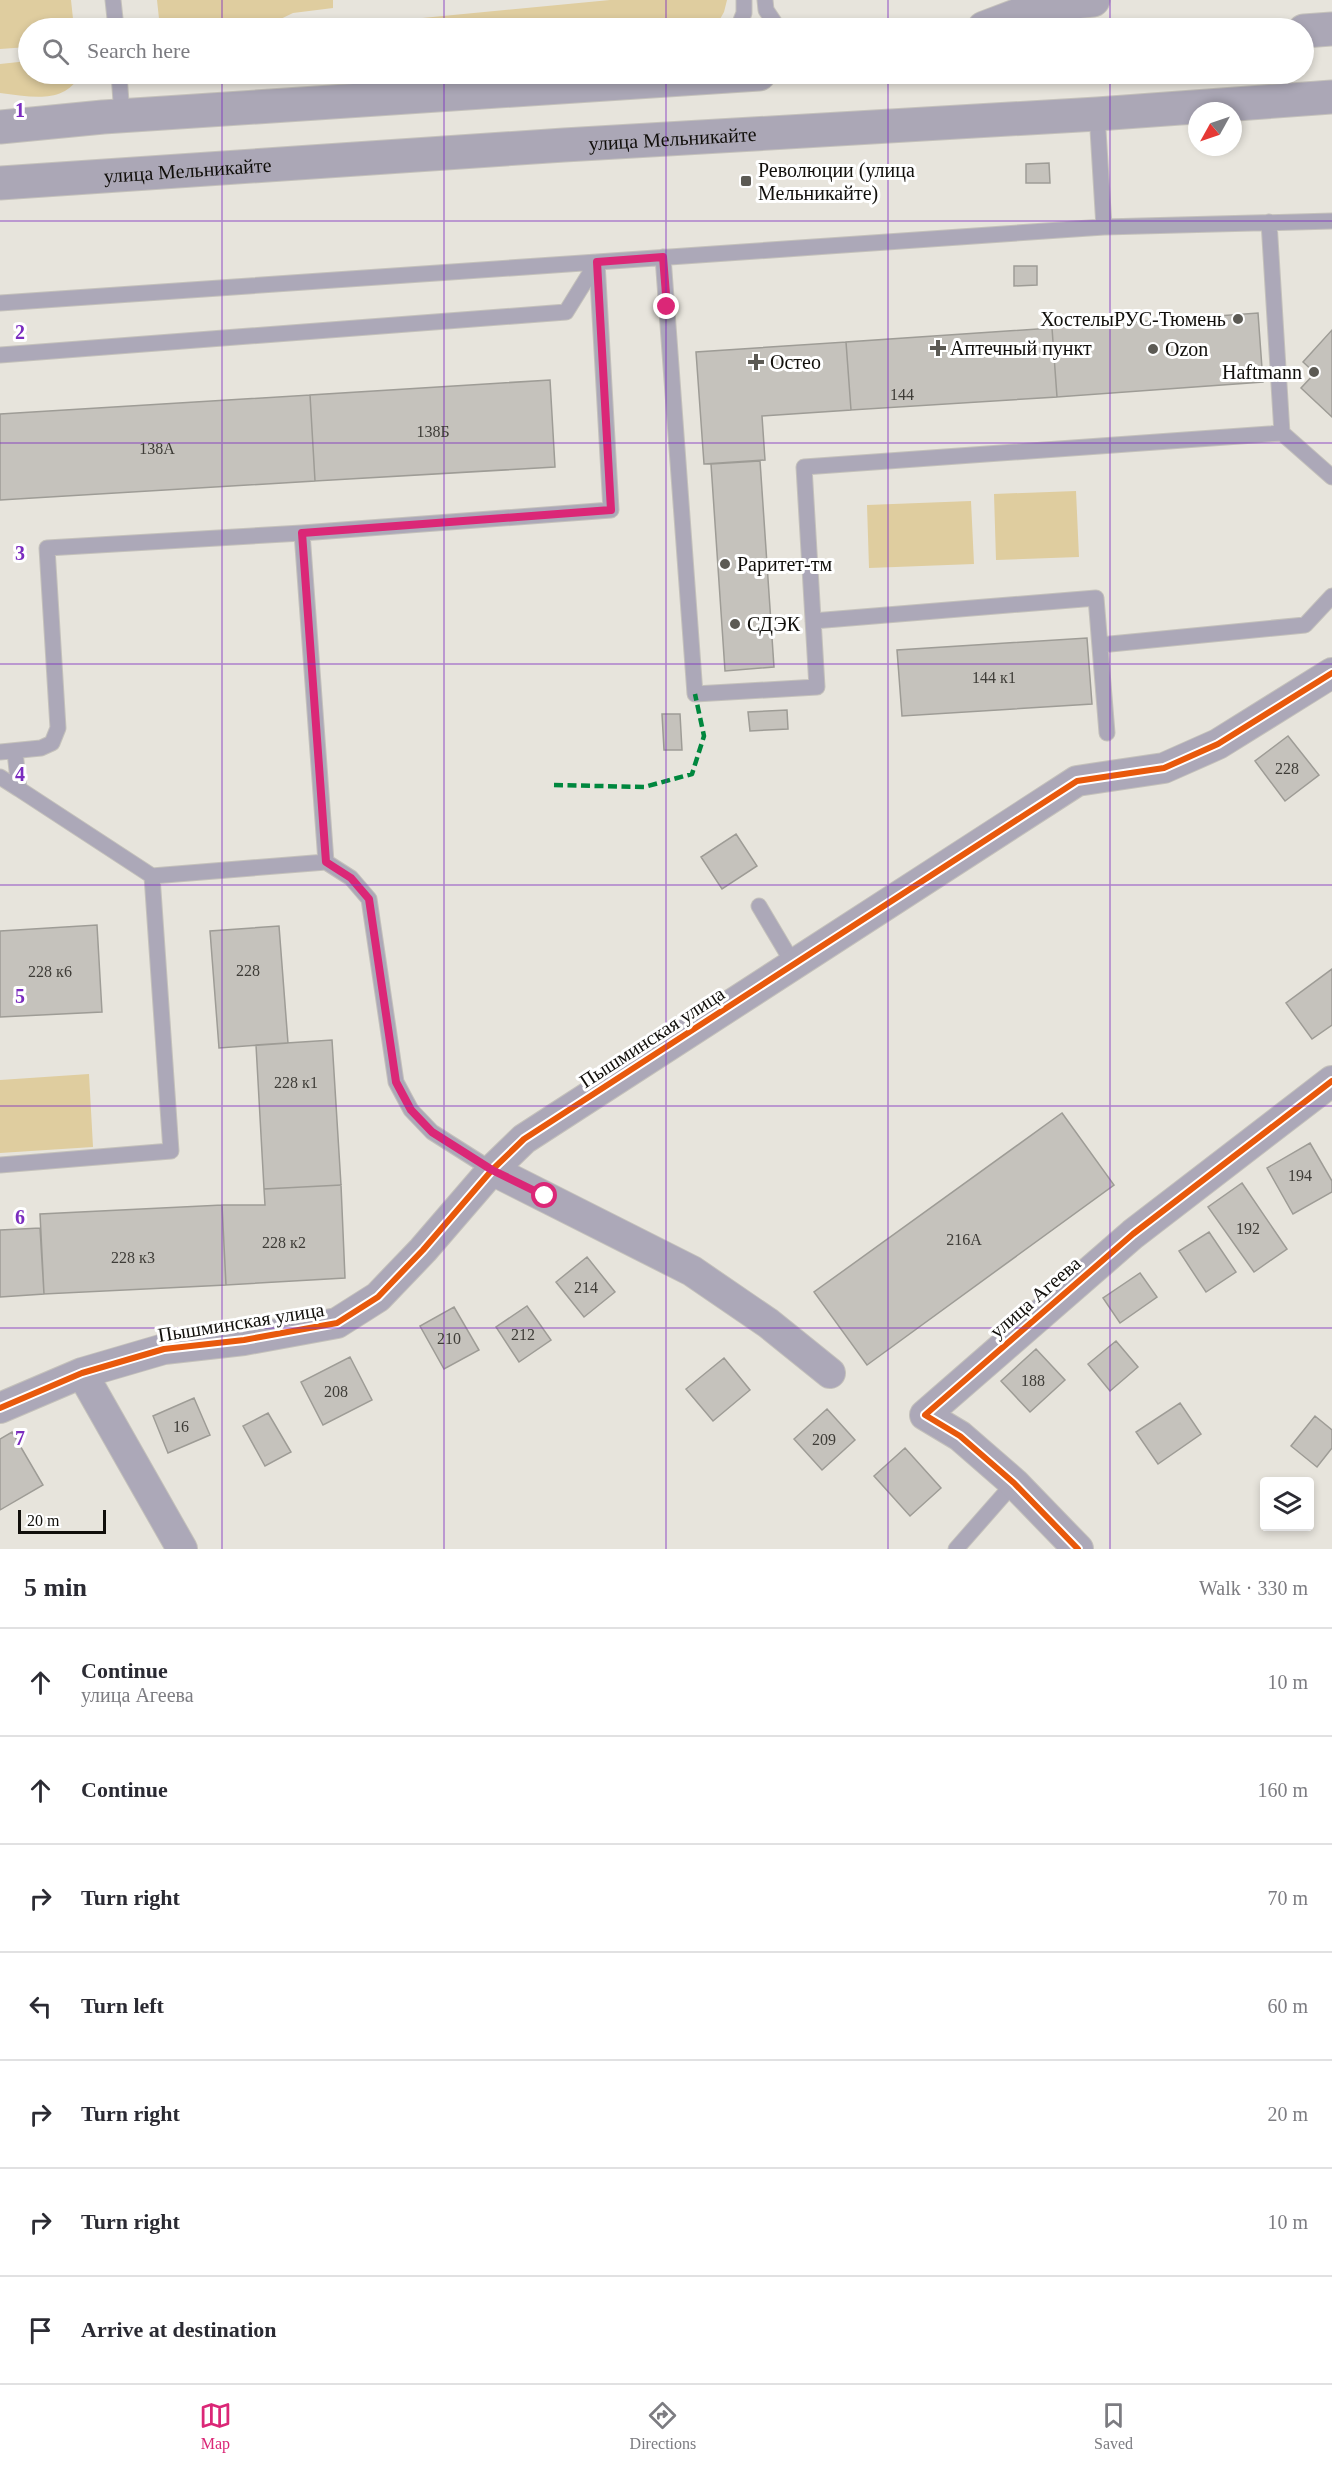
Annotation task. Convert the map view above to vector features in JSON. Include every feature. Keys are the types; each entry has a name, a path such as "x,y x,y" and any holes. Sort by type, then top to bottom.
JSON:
{"main road":[{"path":"1011,18 1045,5 1093,0"},
{"path":"1314,31 1332,29"},
{"path":"0,127 566,84"},
{"name":"улица Мельникайте","path":"5,184 564,145 1098,114 1332,97"},
{"path":"0,112 112,117"}],"street":[{"name":"Пышминская улица","path":"0,1408 82,1373 164,1349 266,1336 337,1323 378,1297 423,1250 492,1170 524,1139 1077,782 1164,768 1218,744 1332,673"},
{"name":"улица Агеева","path":"1078,1549 1014,1483 960,1436 925,1415 1133,1234 1332,1081"},
{"path":"492,1170 692,1271 768,1323 830,1372"},
{"path":"82,1373 182,1549"}],"lane":[{"path":"113,0 115,18"},
{"path":"742,18 744,0"},
{"path":"765,0 766,10 771,18"},
{"path":"112,117 117,84"},
{"path":"1098,114 1104,226"},
{"path":"0,303 1104,226 1332,221"},
{"path":"1269,222 1282,433 1332,477"},
{"path":"663,257 695,694 817,687 804,467 1282,433"},
{"path":"0,355 566,312 597,262"},
{"path":"19,789 7,752 41,748 52,743 58,728 47,548 302,533 611,510 597,262"},
{"path":"302,533 326,862"},
{"path":"1100,645 1305,625 1332,596"},
{"path":"813,621 1096,598 1107,733"},
{"path":"0,777 152,876 326,862 351,878 369,899 396,1082 411,1110 432,1132 492,1170"},
{"path":"0,1165 171,1151 152,876"},
{"path":"759,906 794,965"},
{"path":"956,1549 1014,1483"}],"shaded area":[{"path":"0,0 71,0 73,18 18,18 18,48 0,49"},
{"path":"157,0 333,0 333,8 293,13 283,18 159,18"},
{"path":"610,0 727,0 721,18 423,18"},
{"path":"18,62 18,84 74,84 65,91 45,97 0,93 0,64"},
{"path":"1076,491 1079,557 996,560 994,494"},
{"path":"971,501 974,564 869,568 867,505"},
{"path":"89,1074 93,1147 0,1153 0,1080"}],"building":[{"path":"1049,163 1050,183 1026,183 1026,164"},
{"path":"1014,266 1037,266 1037,285 1014,286"},
{"path":"1258,313 1263,382 1057,397 1052,328"},
{"path":"1052,328 1057,397 851,410 846,342"},
{"path":"1332,330 1332,417 1301,388 1315,373 1303,362"},
{"path":"846,342 851,410 762,416 765,460 704,464 696,352"},
{"path":"550,380 555,467 315,481 310,395"},
{"path":"310,395 315,481 0,500 0,414"},
{"path":"760,461 774,667 725,671 711,464"},
{"path":"1087,638 1092,704 902,716 897,650"},
{"path":"787,710 788,729 750,731 748,712"},
{"path":"662,714 680,714 682,750 664,750"},
{"path":"1288,736 1319,775 1285,801 1255,761"},
{"path":"736,834 757,866 722,889 701,857"},
{"path":"97,925 102,1012 0,1017 0,931"},
{"path":"279,926 288,1043 219,1048 210,931"},
{"path":"1332,969 1332,1025 1312,1039 1286,1003"},
{"path":"332,1040 341,1185 264,1189 256,1045"},
{"path":"1062,1113 1114,1185 867,1365 814,1292"},
{"path":"1310,1143 1332,1181 1332,1192 1293,1214 1267,1168"},
{"path":"1242,1183 1287,1249 1254,1272 1208,1207"},
{"path":"341,1185 345,1278 226,1285 222,1205 265,1205 264,1189"},
{"path":"222,1205 226,1285 44,1294 40,1214"},
{"path":"40,1228 44,1294 0,1297 0,1230"},
{"path":"1209,1232 1236,1272 1206,1292 1179,1251"},
{"path":"587,1257 615,1292 584,1317 556,1282"},
{"path":"1140,1273 1157,1297 1120,1323 1103,1298"},
{"path":"527,1306 551,1340 519,1362 496,1327"},
{"path":"454,1307 479,1350 444,1369 420,1326"},
{"path":"1116,1341 1138,1367 1110,1391 1088,1364"},
{"path":"1036,1349 1065,1380 1030,1412 1001,1381"},
{"path":"350,1357 372,1400 323,1425 301,1382"},
{"path":"724,1358 750,1390 713,1421 686,1389"},
{"path":"194,1398 210,1435 168,1453 153,1416"},
{"path":"1180,1403 1201,1434 1158,1464 1136,1432"},
{"path":"827,1409 855,1440 822,1470 794,1439"},
{"path":"268,1413 291,1452 265,1466 243,1426"},
{"path":"1315,1416 1332,1430 1332,1448 1317,1467 1291,1446"},
{"path":"12,1432 43,1485 0,1510 0,1439"},
{"path":"905,1448 941,1488 910,1516 874,1476"}],"marked path":[{"path":"554,785 644,787 692,774 704,736 695,694"}],"cycle path":[{"path":"0,1408 82,1373 164,1349 244,1340 337,1323 378,1297 423,1250 492,1170 524,1139 1077,781 1164,768 1218,744 1332,673"},
{"path":"1078,1549 1014,1483 960,1436 925,1415 1133,1234 1332,1081"}],"place":[{"name":"Революции (улица Мельникайте)","path":"746,181"},
{"name":"ХостелыРУС-Тюмень","path":"1238,319"},
{"name":"Аптечный пункт","path":"938,348"},
{"name":"Ozon","path":"1153,349"},
{"name":"Остео","path":"756,362"},
{"name":"Haftmann","path":"1314,372"},
{"name":"Раритет-тм","path":"725,564"},
{"name":"СДЭК","path":"735,624"}],"route":[{"path":"545,1196 492,1170 432,1132 411,1110 396,1082 369,899 351,878 326,862 302,533 611,510 597,262 663,257 667,307"}]}
